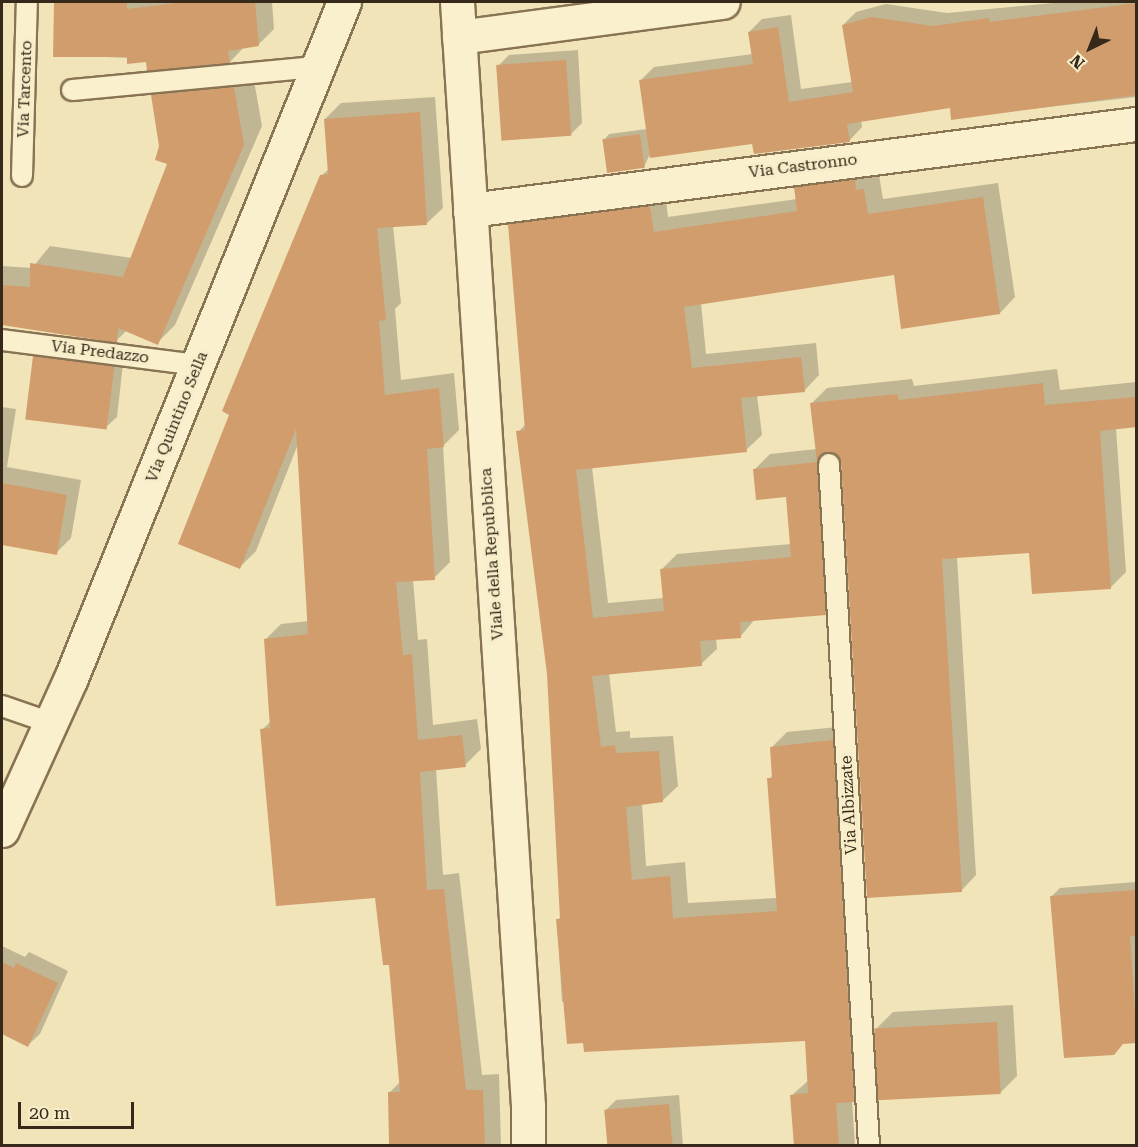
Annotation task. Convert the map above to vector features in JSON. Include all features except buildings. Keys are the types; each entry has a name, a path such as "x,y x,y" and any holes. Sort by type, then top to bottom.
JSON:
{"street":[{"name":"Via Quintino Sella","path":"2,830 51,723 198,365 316,67 345,2"},
{"name":"Viale della Repubblica","path":"457,2 528,1106 528,1146"},
{"path":"459,36 723,2"},
{"name":"Via Castronno","path":"470,210 1137,124"},
{"name":"Viale della Repubblica","path":"528,1106 535,1146"}],"lane":[{"name":"Via Tarcento","path":"22,176 27,2"},
{"path":"72,90 316,67"},
{"name":"Via Predazzo","path":"2,340 198,365"},
{"name":"Via Albizzate","path":"829,464 869,1146"},
{"path":"2,706 51,723"}]}
